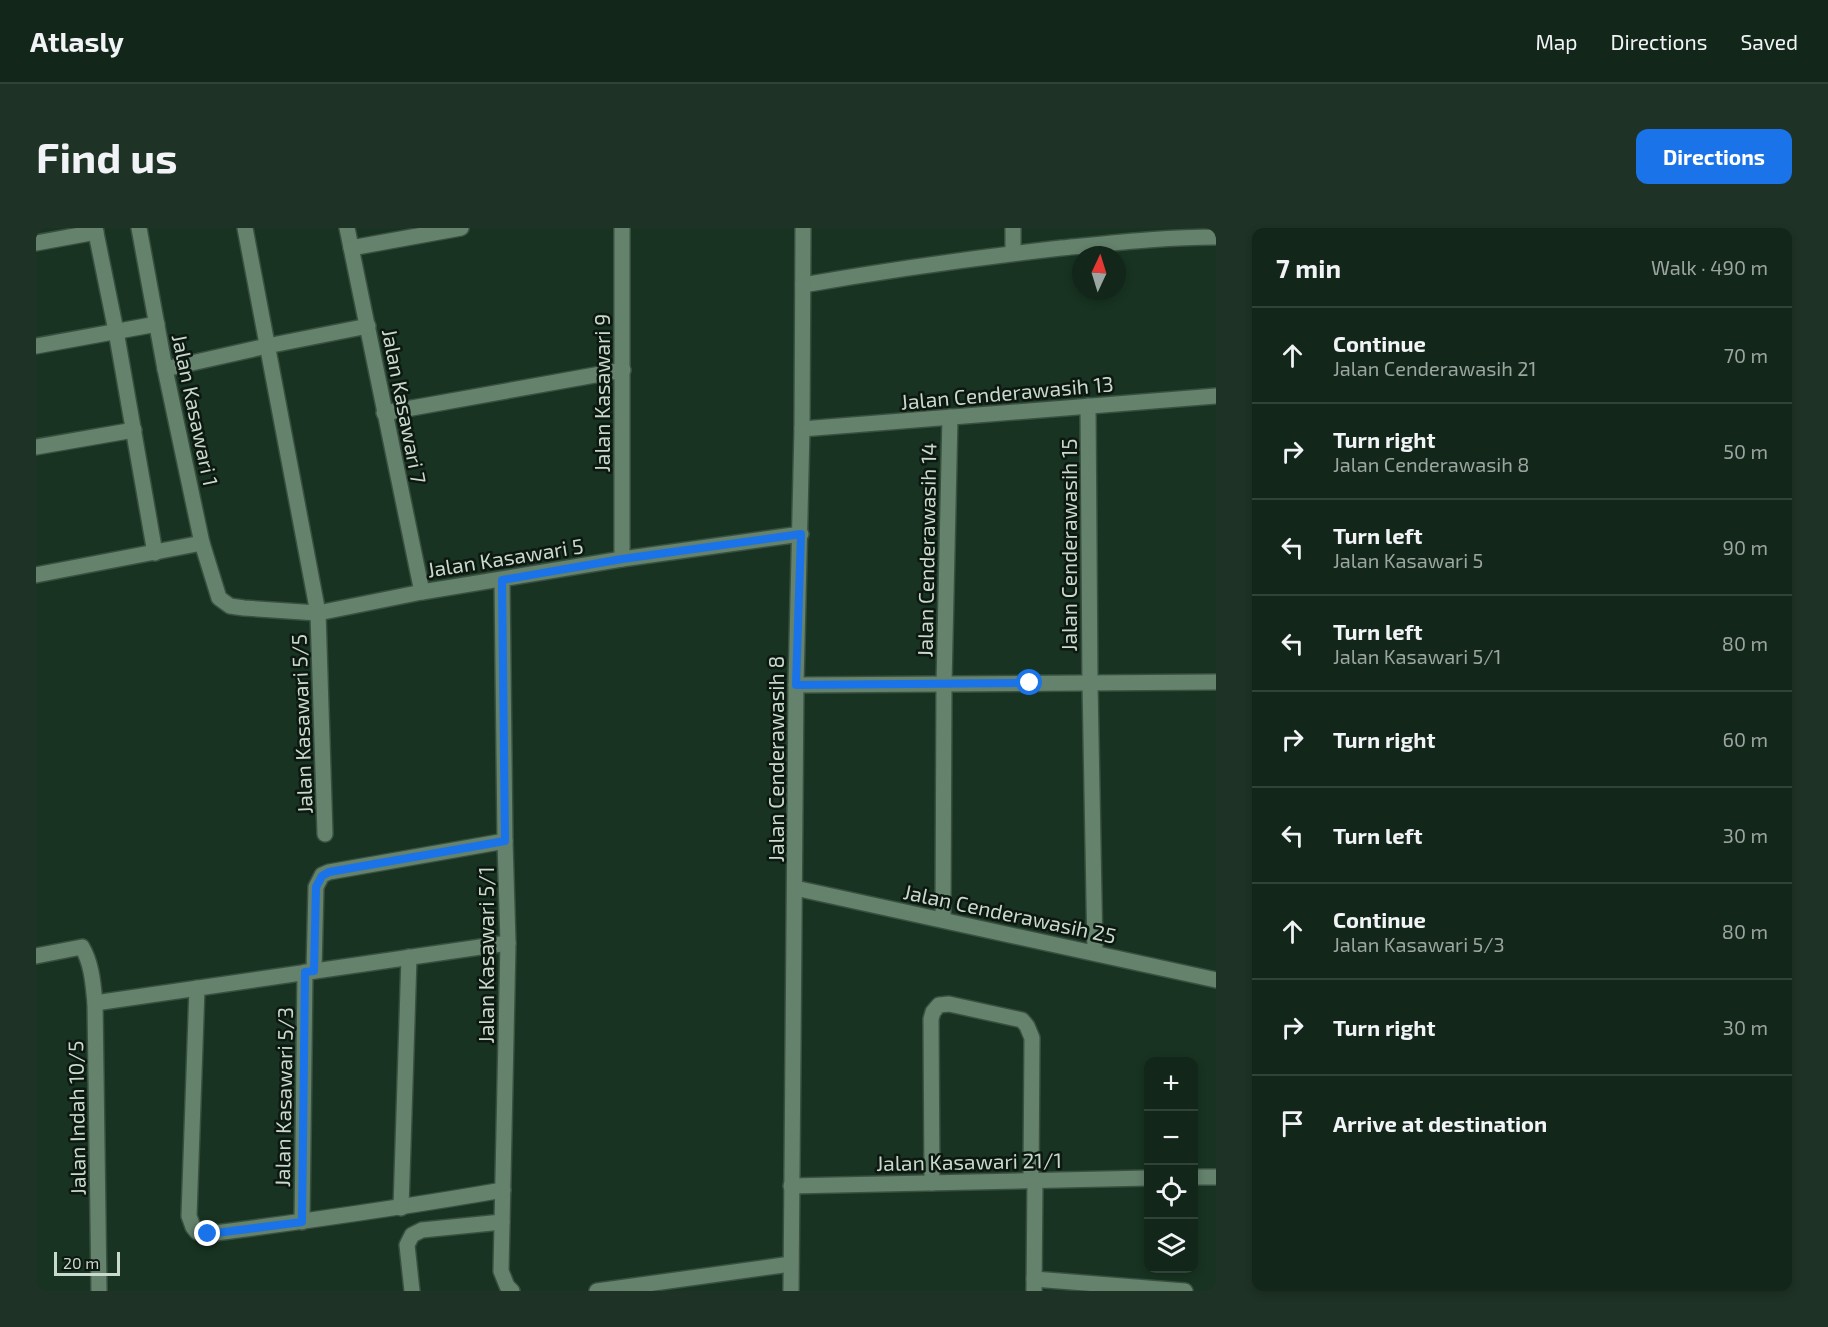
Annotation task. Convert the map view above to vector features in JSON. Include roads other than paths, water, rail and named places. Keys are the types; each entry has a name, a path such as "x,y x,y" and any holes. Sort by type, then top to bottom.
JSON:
{"street":[{"name":"Jalan Kasawari 1","path":"139,228 165,369 202,543 219,598"},
{"name":"Jalan Kasawari 5/5","path":"244,228 318,613 325,834"},
{"name":"Jalan Kasawari 7","path":"346,228 422,592"},
{"path":"351,248 461,228"},
{"name":"Jalan Kasawari 9","path":"622,228 622,559"},
{"name":"Jalan Cenderawasih 8","path":"791,1291 796,685 801,534 803,228"},
{"path":"1013,228 1013,253"},
{"path":"36,243 96,230 155,553"},
{"path":"803,285 1121,235 1216,237"},
{"path":"36,346 157,324"},
{"path":"165,369 368,326"},
{"path":"384,413 623,370"},
{"name":"Jalan Cenderawasih 13","path":"802,429 1216,396"},
{"name":"Jalan Cenderawasih 15","path":"1088,406 1095,953"},
{"name":"Jalan Cenderawasih 14","path":"943,920 944,684 950,417"},
{"path":"36,447 134,430"},
{"name":"Jalan Kasawari 5","path":"219,598 230,606 318,613 422,592 622,559 801,534"},
{"path":"36,575 202,543"},
{"name":"Jalan Kasawari 5/1","path":"502,580 508,943 501,1271 507,1286 512,1291"},
{"path":"796,685 1216,682"},
{"name":"Jalan Kasawari 5/3","path":"302,1222 310,972 316,887 322,876 329,872 505,841"},
{"name":"Jalan Cenderawasih 25","path":"795,888 1216,980"},
{"path":"95,1003 508,943"},
{"name":"Jalan Indah 10/5","path":"36,956 82,947 91,970 95,1003 99,1291"},
{"path":"401,1208 409,957"},
{"path":"197,988 189,1216 197,1233 208,1234 302,1222 503,1190"},
{"path":"932,1183 931,1019 933,1012 939,1005 949,1004 1022,1020 1032,1038 1034,1285 1185,1291"},
{"path":"1198,1177 1216,1177"},
{"name":"Jalan Kasawari 21/1","path":"791,1186 1144,1178"},
{"path":"412,1291 407,1245 412,1235 422,1230 502,1222"},
{"path":"597,1291 791,1264"}]}
